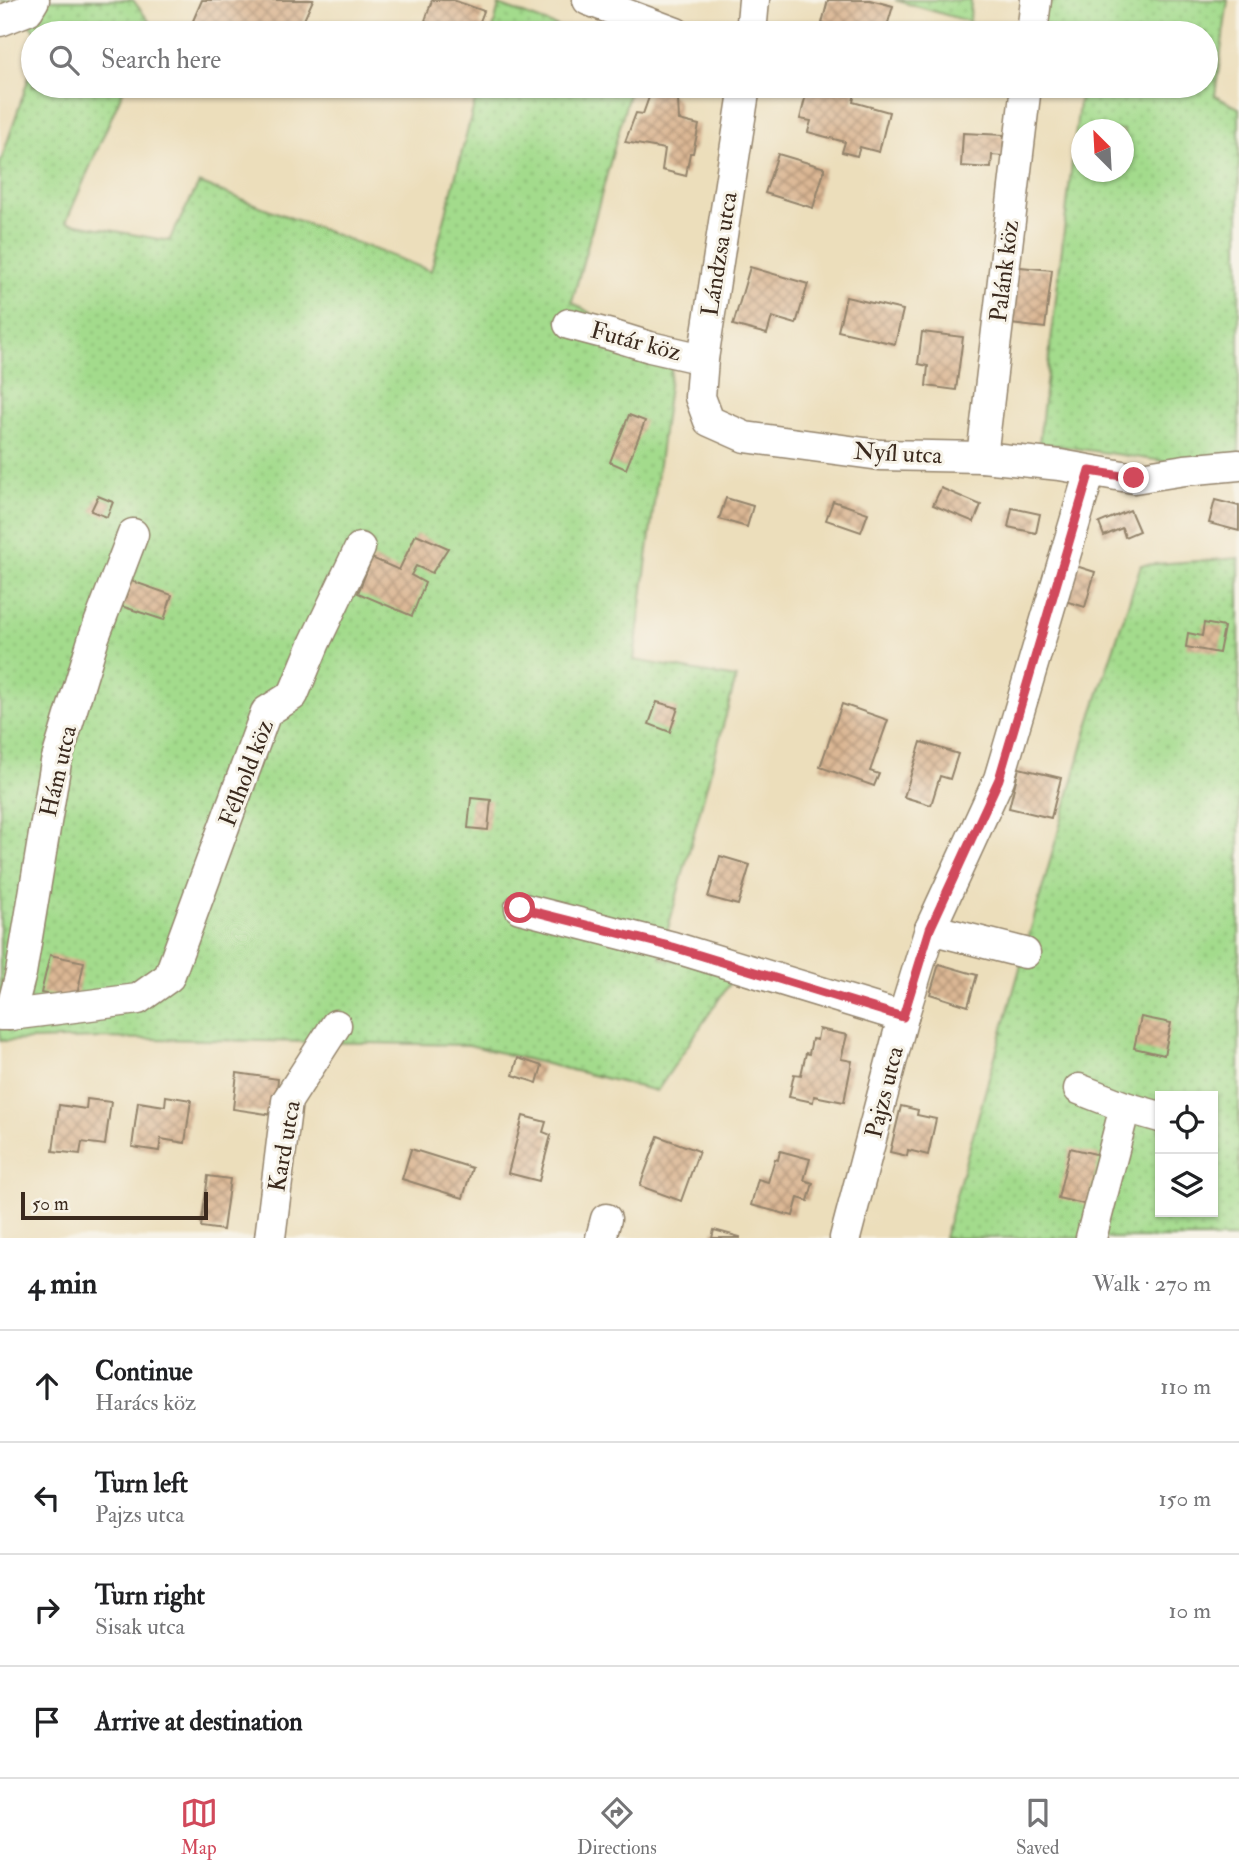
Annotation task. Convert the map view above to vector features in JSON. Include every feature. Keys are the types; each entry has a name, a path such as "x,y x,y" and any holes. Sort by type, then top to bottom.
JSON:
{"street":[{"path":"2,21 28,10 34,0"},
{"path":"588,0 644,21"},
{"path":"752,21 754,0"},
{"path":"1033,21 1036,0"},
{"name":"Lándzsa utca","path":"709,421 700,397 703,359 743,98"},
{"name":"Palánk köz","path":"982,457 1025,98"},
{"name":"Futár köz","path":"569,324 703,359"},
{"name":"Nyíl utca","path":"709,421 745,437 880,456 982,457 1037,462 1134,478 1239,465"},
{"name":"Pajzs utca","path":"845,1238 903,1017 930,929 999,779 1090,471"},
{"name":"Hám utca","path":"5,1015 21,972 56,762 94,637 133,534"},
{"name":"Félhold köz","path":"5,1015 138,999 169,977 266,712 293,695 360,548"},
{"path":"520,908 673,947 903,1017"},
{"path":"930,929 1025,953"},
{"name":"Kard utca","path":"270,1238 287,1101 336,1025"},
{"path":"1079,1089 1155,1116"},
{"path":"1091,1238 1125,1107"}],"green space":[{"path":"1,0 133,0 149,21 25,21"},
{"path":"895,0 971,0 970,21"},
{"path":"1042,0 1228,0 1218,74 1218,21 1039,21"},
{"path":"499,5 542,21 495,21"},
{"path":"22,98 120,98 66,222 169,241 199,183 431,271 476,98 628,98 572,302 672,362 634,660 736,678 660,958 738,971 657,1091 469,1045 99,1038 0,1041 0,164"},
{"path":"1080,98 1218,98 1239,108 1239,458 1210,468 1039,443 1071,171 1071,182 1134,182 1134,119 1077,119"},
{"path":"1239,558 1239,1238 944,1238 1088,726 1141,565"}],"building":[{"path":"202,0 313,0 303,21 193,21"},
{"path":"432,0 453,0 484,11 480,21 425,21"},
{"path":"828,0 870,0 893,6 889,21 823,21"},
{"path":"649,98 676,98 679,120 699,125 686,176 662,170 665,149 625,142 636,113 643,114"},
{"path":"805,98 854,98 853,102 889,112 879,152 860,147 857,156 842,152 845,142 808,132 811,121 800,119"},
{"path":"963,133 1004,135 1003,156 992,155 991,168 961,166"},
{"path":"778,154 825,168 813,208 765,193"},
{"path":"1009,266 1052,270 1045,328 1002,323"},
{"path":"750,267 808,284 796,324 772,317 767,334 733,325"},
{"path":"846,297 903,310 895,344 838,331"},
{"path":"922,332 963,337 956,390 926,386 928,366 918,364"},
{"path":"629,415 645,421 626,469 610,462"},
{"path":"941,488 981,505 974,522 933,505"},
{"path":"98,496 113,502 107,517 91,511"},
{"path":"726,498 753,506 747,527 719,519"},
{"path":"1215,500 1239,506 1239,531 1209,523"},
{"path":"833,501 868,513 861,532 826,520"},
{"path":"1012,508 1040,514 1036,533 1008,527"},
{"path":"1130,510 1139,531 1125,537 1122,528 1104,536 1099,523"},
{"path":"416,534 448,548 432,573 416,566 411,575 425,583 412,616 358,593 372,558 399,570"},
{"path":"1076,566 1095,572 1085,607 1065,601"},
{"path":"126,579 172,595 164,620 118,605"},
{"path":"1204,623 1224,627 1219,653 1186,647 1188,633 1202,636"},
{"path":"657,702 678,708 670,732 649,724"},
{"path":"842,704 888,720 870,771 879,774 874,786 820,767"},
{"path":"921,742 958,754 950,779 940,776 931,805 904,797"},
{"path":"1019,768 1061,778 1051,818 1009,808"},
{"path":"471,798 491,800 488,830 468,828"},
{"path":"720,856 750,865 738,905 708,897"},
{"path":"50,955 84,962 76,1000 41,993"},
{"path":"939,964 977,975 968,1006 930,994"},
{"path":"1141,1017 1171,1023 1164,1055 1134,1048"},
{"path":"819,1029 847,1035 841,1059 852,1061 844,1102 814,1096 813,1102 789,1097 794,1074 801,1075 806,1053 809,1054 812,1039 817,1040"},
{"path":"518,1058 542,1066 537,1083 513,1075"},
{"path":"237,1073 278,1079 274,1115 233,1109"},
{"path":"166,1096 191,1100 185,1143 161,1139 159,1151 132,1147 138,1102 165,1106"},
{"path":"87,1099 111,1102 105,1145 82,1142 80,1154 53,1151 59,1105 86,1109"},
{"path":"901,1106 918,1110 917,1115 936,1119 928,1155 908,1150 907,1156 890,1152"},
{"path":"523,1116 546,1122 543,1132 551,1135 539,1181 508,1173"},
{"path":"658,1136 699,1151 681,1201 640,1186"},
{"path":"1070,1148 1100,1155 1088,1205 1058,1198"},
{"path":"411,1149 472,1168 463,1198 402,1179"},
{"path":"780,1151 810,1159 804,1180 813,1183 808,1201 798,1198 793,1216 751,1205 758,1179 768,1182"},
{"path":"208,1176 230,1179 223,1230 201,1227"},
{"path":"714,1230 740,1237 740,1238 712,1238"}],"route":[{"path":"520,908 673,947 903,1017 930,929 999,779 1090,471 1134,478"}]}
